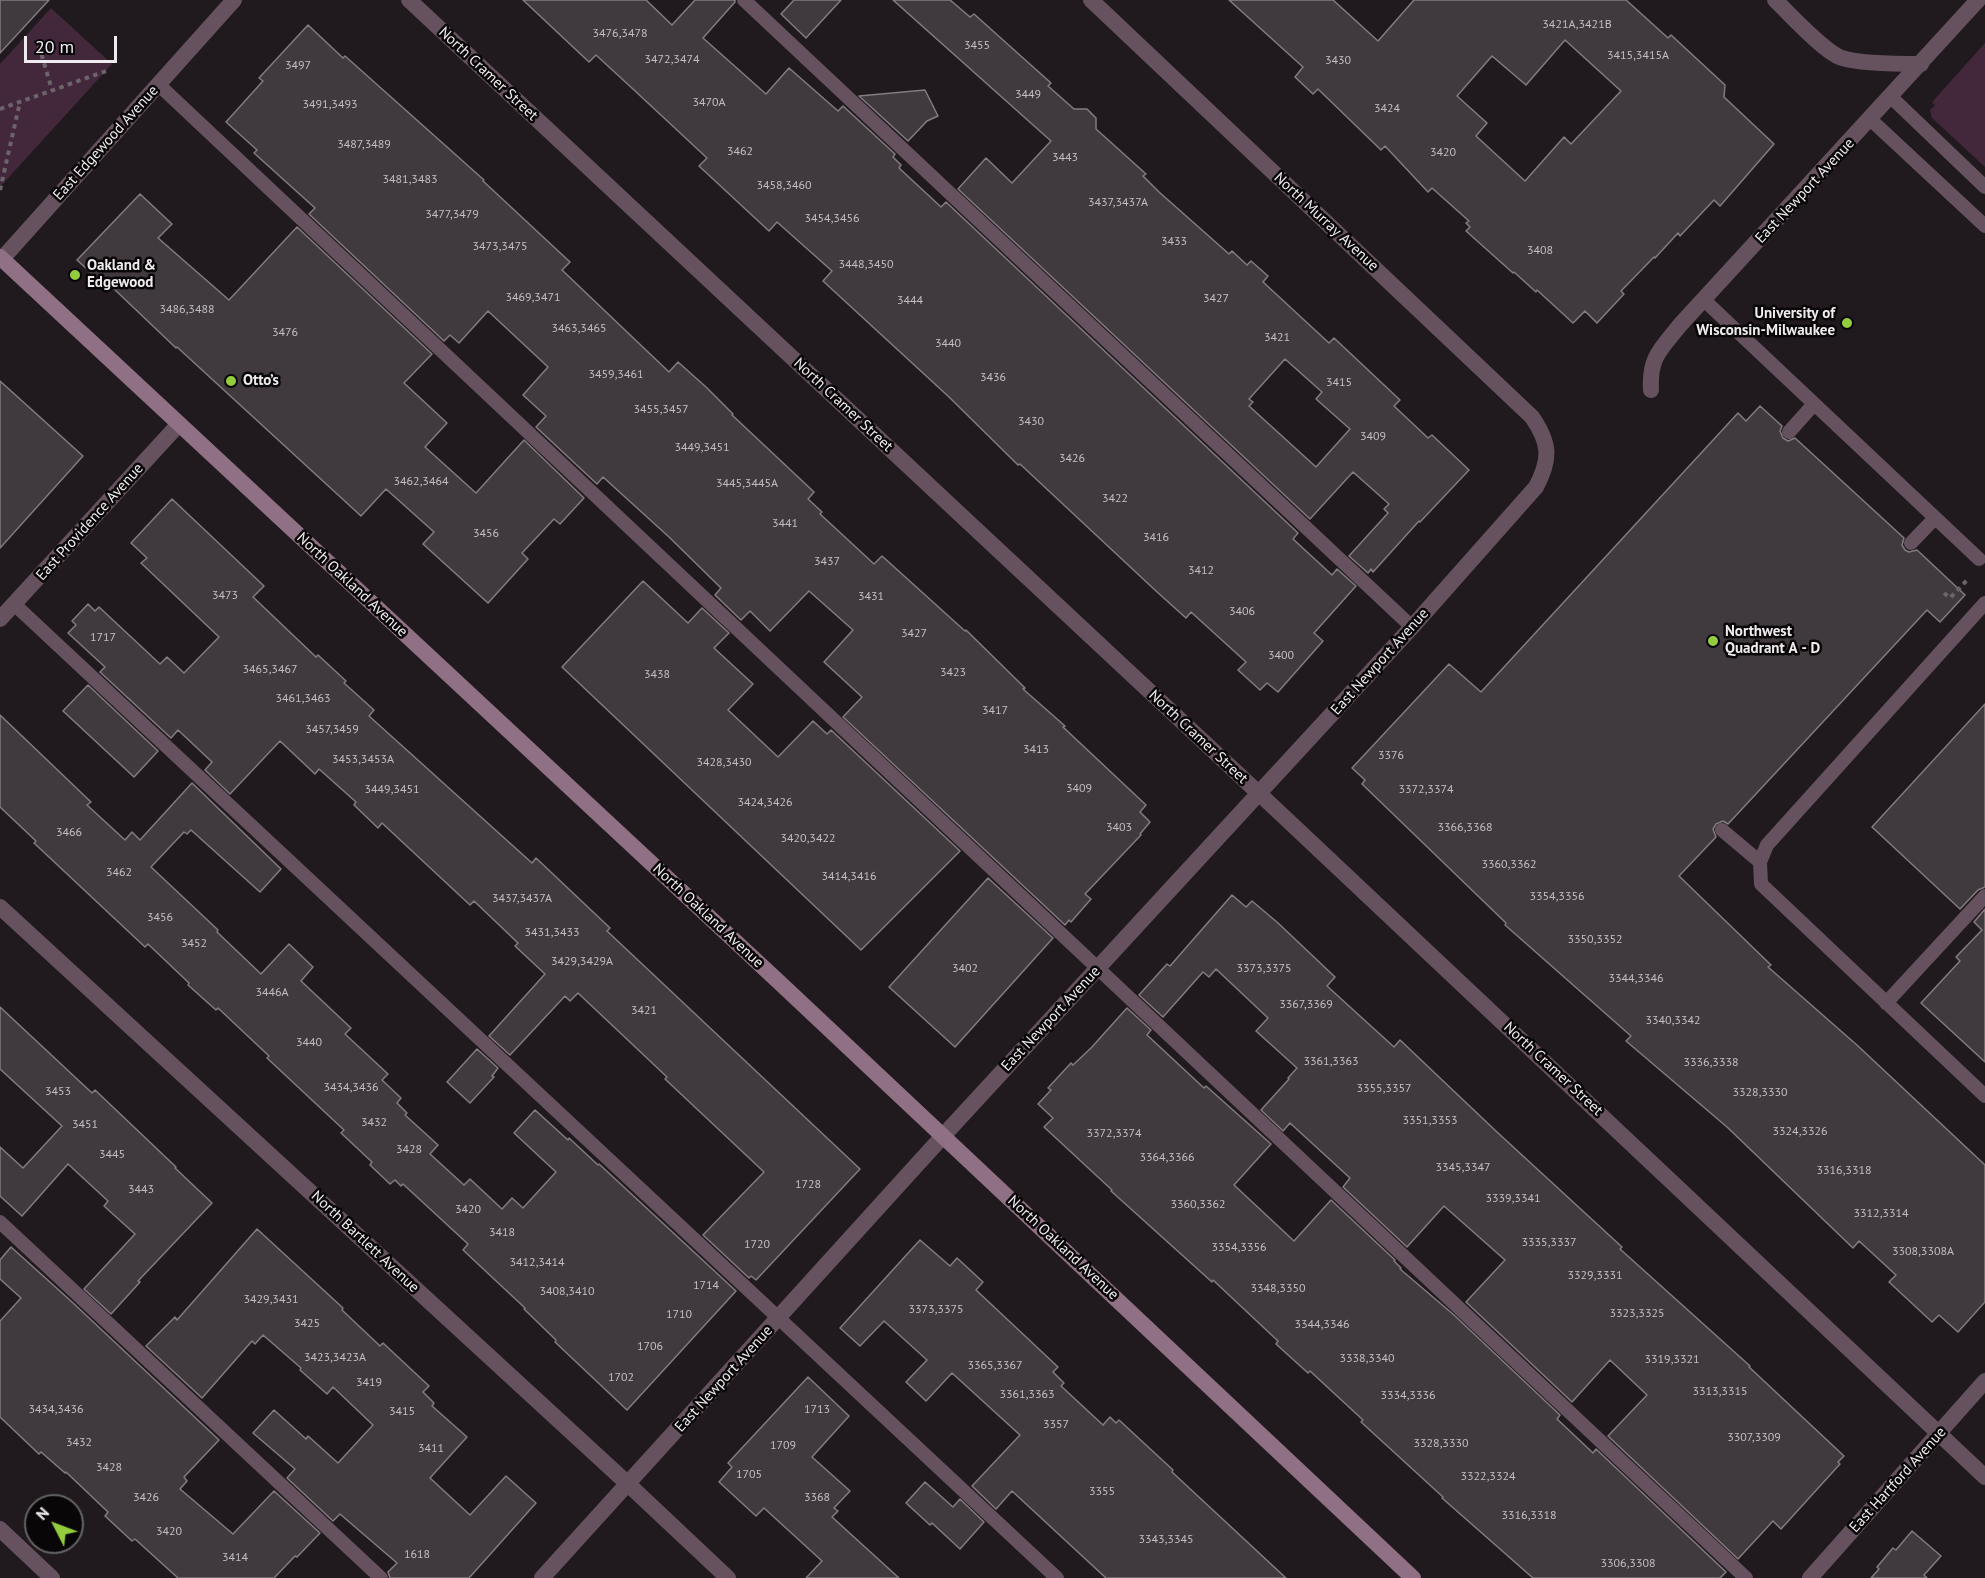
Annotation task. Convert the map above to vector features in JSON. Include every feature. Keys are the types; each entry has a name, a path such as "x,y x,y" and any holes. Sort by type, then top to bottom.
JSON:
{"main road":[{"name":"North Oakland Avenue","path":"1,259 943,1136 1413,1578"}],"street":[{"name":"East Edgewood Avenue","path":"1,259 234,0"},
{"name":"North Cramer Street","path":"409,0 1259,794 1985,1477"},
{"name":"North Murray Avenue","path":"1090,0 1532,417 1543,435 1548,453"},
{"path":"1775,0 1830,52 1842,58 1884,63 1921,64"},
{"name":"East Newport Avenue","path":"1651,390 1650,372 1660,350 1978,0"},
{"name":"East Providence Avenue","path":"0,619 179,424"},
{"name":"East Newport Avenue","path":"542,1578 943,1136 1412,627 1536,487 1548,453"},
{"name":"North Bartlett Avenue","path":"0,907 728,1578"},
{"name":"East Hartford Avenue","path":"1810,1578 1985,1381"},
{"path":"0,1529 52,1578"}],"lane":[{"path":"744,0 1412,627"},
{"path":"159,85 1746,1578"},
{"path":"1891,97 1985,187"},
{"path":"1870,119 1985,226"},
{"path":"1704,300 1979,559"},
{"path":"1789,432 1814,404"},
{"path":"1911,543 1935,518"},
{"path":"1985,603 1767,845 1760,862 1761,884 1985,1096"},
{"path":"14,604 1058,1578"},
{"path":"1722,830 1760,862"},
{"path":"1886,1003 1985,896"},
{"path":"0,1222 381,1578"}],"path":[{"path":"39,46 52,90"},
{"path":"0,109 110,70"},
{"path":"0,190 20,102"},
{"path":"1944,593 1950,598 1971,576"}],"shaded area":[{"path":"51,8 112,64 0,187 0,64"},
{"path":"1985,43 1985,167 1932,118 1930,110 1935,105 1933,101"}],"building":[{"path":"0,0 49,0 0,53"},
{"path":"523,0 646,0 672,25 695,0 735,0 703,38 766,94 789,68 838,111 843,106 895,154 893,157 901,165 899,168 941,207 946,202 1298,533 1293,539 1332,575 1337,569 1356,586 1314,633 1323,641 1278,692 1267,683 1260,690 1238,670 1246,662 1191,612 1186,618 1156,591 1020,464 1018,465 949,397 823,281 832,271 777,222 769,231 699,166 707,158 596,55 589,62"},
{"path":"794,0 841,0 806,38 781,14"},
{"path":"893,0 950,0 970,17 974,14 1051,83 1048,86 1074,109 1087,109 1096,118 1096,129 1146,174 1143,176 1159,192 1229,254 1232,251 1247,265 1251,261 1268,276 1263,282 1329,343 1334,338 1400,400 1394,406 1428,438 1432,435 1469,470 1373,572 1371,569 1368,573 1349,556 1388,513 1384,509 1389,504 1353,472 1310,519 958,189 986,158 1012,183 1051,141","holes":["1285,359 1322,392 1316,399 1350,429 1316,467 1249,406 1253,402 1249,399"]},
{"path":"1229,0 1333,0 1378,41 1414,0 1626,0 1668,38 1671,35 1725,85 1724,97 1774,144 1720,206 1714,200 1680,236 1678,233 1654,257 1621,291 1624,294 1597,323 1585,311 1573,323 1466,231 1470,227 1466,223 1469,221 1432,188 1428,192 1385,146 1381,150 1318,89 1313,94 1295,77 1303,67","holes":["1565,40 1621,91 1571,144 1564,137 1525,181 1476,136 1487,123 1457,96 1492,56 1526,85"]},
{"path":"308,25 484,180 570,262 562,270 669,372 678,362 706,387 732,415 814,492 808,499 822,512 820,514 874,564 882,556 966,630 1025,688 1023,689 1065,726 1063,727 1146,805 1140,812 1150,822 1141,835 1085,894 1091,899 1071,922 1069,920 1065,925 843,717 862,697 824,662 853,630 809,591 770,631 750,611 741,620 715,595 721,588 669,537 603,477 597,484 536,427 546,416 523,395 548,367 488,311 459,343 450,335 444,341 309,214 315,208 254,153 257,150 226,122 263,81 259,78"},
{"path":"925,90 938,116 927,121 908,141 859,96"},
{"path":"140,194 172,224 158,238 229,300 297,227 432,354 404,383 447,423 425,447 476,493 524,440 584,498 560,524 554,519 522,553 528,559 488,603 423,544 434,532 386,489 361,516 112,287 110,290 77,260"},
{"path":"0,381 83,456 0,548"},
{"path":"1760,406 1782,426 1780,431 1783,438 1788,441 1795,438 1904,538 1902,545 1905,550 1909,552 1917,550 1965,595 1940,622 1927,610 1728,824 1723,821 1716,824 1713,829 1716,837 1679,876 1771,965 1768,967 1858,1046 1985,1165 1985,1302 1958,1332 1939,1315 1932,1322 1889,1282 1896,1275 1859,1241 1853,1248 1727,1127 1626,1041 1631,1036 1505,925 1506,923 1362,784 1365,780 1352,768 1449,664 1481,692 1738,413 1746,421"},
{"path":"172,499 264,586 253,597 316,657 318,655 346,681 344,683 374,710 369,716 532,863 536,858 610,928 607,931 860,1169 756,1280 751,1276 749,1278 703,1235 764,1172 578,993 570,1001 565,996 510,1055 489,1036 545,974 515,946 518,943 474,901 470,905 382,823 378,828 354,805 356,802 319,769 315,774 280,741 230,794 205,770 212,762 178,730 171,738 100,672 105,667 68,633 76,625 72,621 88,604 95,611 99,607 160,664 167,657 184,673 219,637 141,563 147,558 131,543"},
{"path":"643,581 688,623 702,608 729,633 714,648 753,684 728,710 778,757 813,721 827,734 831,730 960,851 861,950 562,667"},
{"path":"88,685 158,751 134,777 63,711"},
{"path":"1985,704 1985,887 1978,890 1960,909 1872,827"},
{"path":"0,715 91,802 87,805 125,840 132,832 140,840 192,783 281,869 260,892 191,830 187,834 184,832 151,867 261,974 289,944 313,967 301,981 351,1028 345,1034 388,1074 382,1080 401,1098 397,1103 407,1113 405,1115 438,1145 430,1154 464,1185 470,1179 502,1209 512,1198 523,1208 556,1172 514,1133 535,1110 599,1164 736,1291 627,1410 463,1250 468,1244 403,1184 401,1186 395,1180 390,1184 370,1165 372,1162 341,1133 344,1130 267,1058 269,1056 218,1008 216,1010 188,985 189,983 148,944 145,947 34,843 36,841 0,807"},
{"path":"988,878 1053,938 955,1047 889,987"},
{"path":"1232,895 1246,907 1252,901 1278,923 1335,977 1327,986 1394,1047 1400,1040 1622,1247 1620,1249 1750,1366 1844,1456 1838,1462 1840,1464 1781,1529 1773,1521 1738,1559 1608,1436 1647,1395 1610,1360 1572,1402 1466,1302 1505,1260 1444,1206 1407,1247 1343,1187 1350,1178 1290,1123 1283,1131 1261,1110 1297,1068 1256,1031 1268,1018 1216,969 1209,977 1203,972 1163,1017 1139,995 1167,964 1170,966"},
{"path":"1985,909 1985,1062 1921,1003 1960,961 1956,957 1982,930 1974,922"},
{"path":"0,1007 92,1093 95,1090 212,1203 138,1281 140,1282 111,1314 84,1289 135,1234 104,1206 108,1201 68,1164 22,1216 0,1196 0,1147 23,1168 62,1126 0,1069"},
{"path":"1127,1008 1151,1030 1147,1035 1204,1088 1206,1086 1271,1144 1234,1185 1294,1241 1331,1200 1395,1260 1400,1269 1454,1315 1560,1415 1557,1419 1593,1453 1596,1449 1726,1572 1720,1578 1533,1578 1442,1498 1310,1371 1308,1373 1276,1344 1278,1341 1213,1280 1212,1282 1111,1191 1044,1127 1053,1118 1038,1104 1051,1090 1048,1088 1071,1063 1073,1065 1091,1048"},
{"path":"477,1049 498,1068 492,1076 494,1077 470,1103 447,1082"},
{"path":"257,1229 343,1308 342,1310 380,1346 383,1343 429,1386 423,1392 434,1403 432,1406 467,1437 430,1478 470,1515 506,1476 536,1503 469,1578 390,1578 388,1572 397,1563 340,1514 333,1521 287,1478 295,1469 253,1433 274,1410 306,1439 308,1436 338,1463 373,1425 333,1387 327,1394 263,1335 255,1344 252,1341 202,1398 146,1346 175,1317 177,1320"},
{"path":"920,1240 950,1266 957,1258 983,1282 976,1290 1058,1367 1053,1372 1064,1383 1061,1386 1103,1425 1110,1417 1116,1423 1119,1420 1286,1578 1106,1578 1012,1491 996,1509 972,1486 1020,1435 952,1373 926,1401 906,1382 927,1360 884,1321 860,1346 840,1328"},
{"path":"11,1247 219,1440 184,1477 187,1481 180,1489 233,1534 274,1491 320,1533 274,1578 178,1578 135,1539 132,1541 105,1516 108,1512 66,1472 41,1452 39,1454 0,1417 0,1321 21,1298 0,1279 0,1260"},
{"path":"808,1377 849,1416 812,1457 850,1491 834,1508 838,1511 832,1517 899,1578 806,1578 822,1561 764,1508 756,1516 719,1482 732,1467 728,1463"},
{"path":"925,1482 953,1507 960,1499 984,1522 960,1549 906,1503"},
{"path":"1912,1531 1941,1556 1924,1575 1927,1578 1871,1578 1893,1548 1896,1550"}],"place":[{"name":"Oakland & Edgewood","path":"75,275"},
{"name":"University of Wisconsin-Milwaukee","path":"1847,323"},
{"name":"Otto’s","path":"231,381"},
{"name":"Northwest Quadrant A - D","path":"1713,641"}]}
